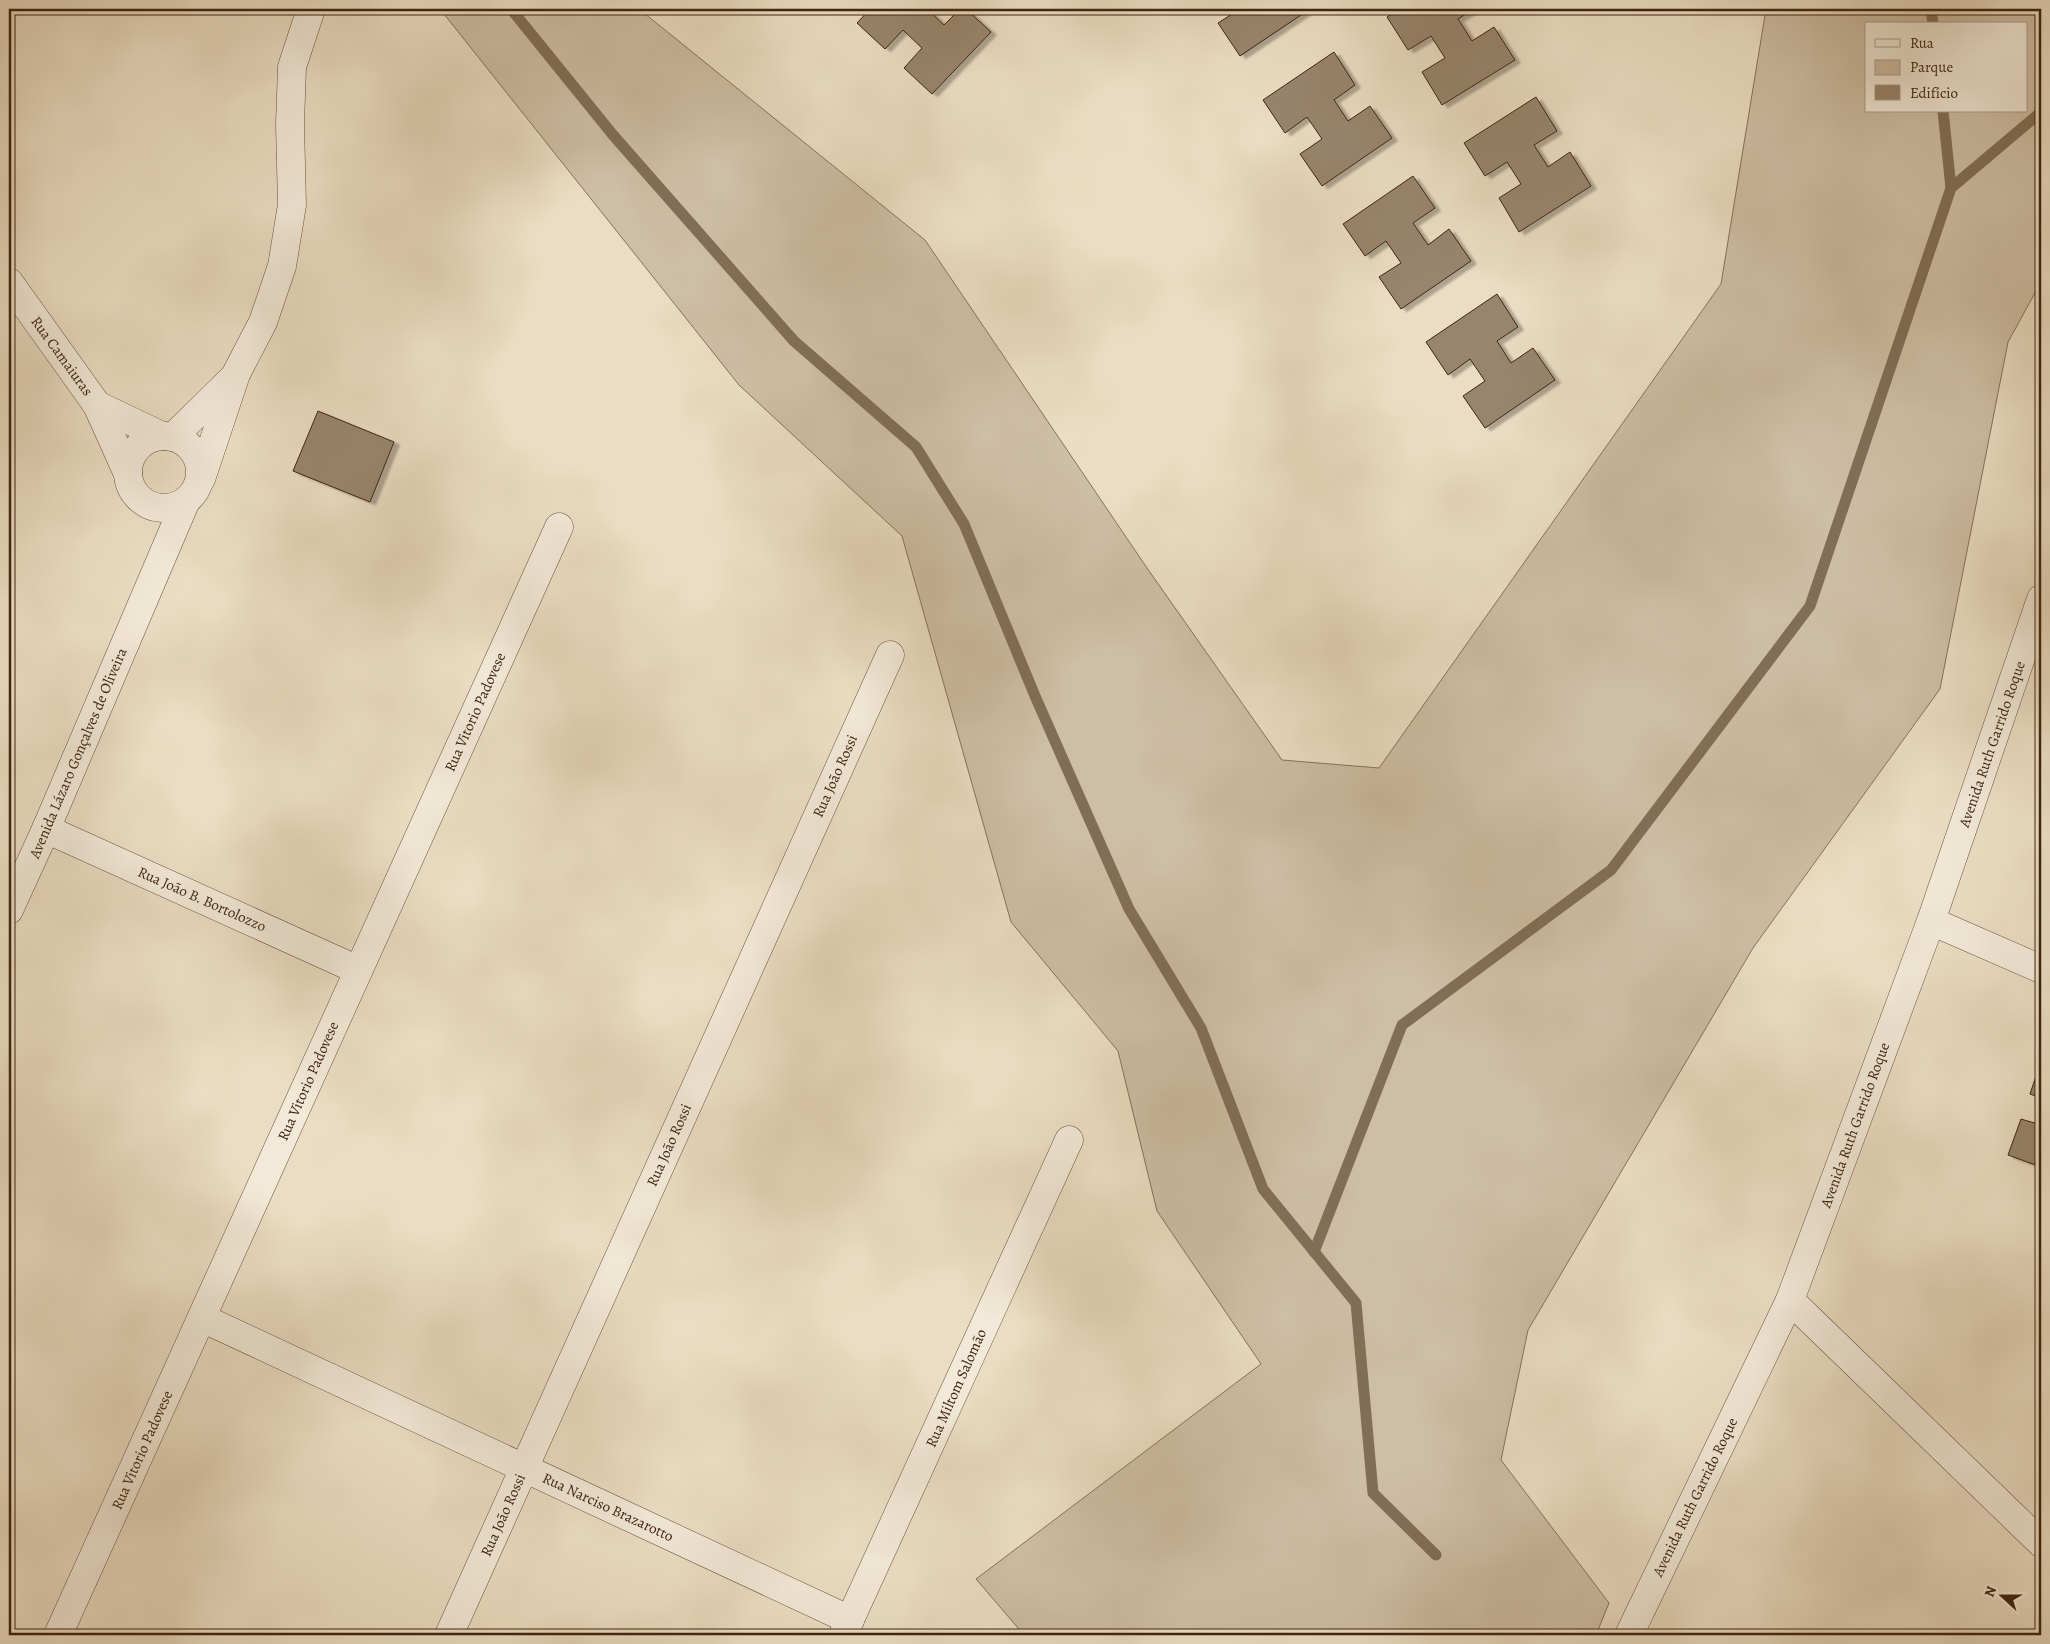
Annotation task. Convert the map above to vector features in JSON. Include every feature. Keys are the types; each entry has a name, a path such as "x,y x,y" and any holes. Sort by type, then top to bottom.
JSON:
{"street":[{"path":"236,374 168,436 149,440 138,448 130,460 128,474 132,489 141,501 155,508 171,508 185,503 196,491 236,374 263,322 282,266 292,205 290,124 292,67 311,9"},
{"name":"Rua Camaiuras","path":"9,282 97,405 128,474"},
{"name":"Rua Camaiuras","path":"97,405 168,436"},
{"path":"168,436 185,442 195,452 200,465 201,479"},
{"name":"Avenida Lázaro Gonçalves de Oliveira","path":"9,910 46,829 185,503"},
{"name":"Avenida Lázaro Gonçalves de Oliveira","path":"146,595 155,508"},
{"name":"Rua Vitorio Padovese","path":"58,1635 559,527"},
{"name":"Avenida Ruth Garrido Roque","path":"1629,1635 1790,1300 1931,921 2041,599"},
{"name":"Rua João Rossi","path":"449,1635 890,655"},
{"name":"Rua João B. Bortolozzo","path":"46,829 358,970"},
{"path":"1931,921 2041,969"},
{"name":"Rua Miltom Salomão","path":"847,1628 1069,1140"},
{"path":"1790,1300 2041,1543"},
{"name":"Rua Narciso Brazarotto","path":"202,1318 524,1468 847,1628"}],"green space":[{"path":"440,9 639,9 925,240 1147,568 1282,760 1379,768 1721,284 1766,9 2036,9 2041,37 2041,282 2008,342 1940,689 1753,948 1528,1330 1501,1460 1609,1603 1596,1635 1024,1635 976,1579 1261,1364 1157,1211 1118,1051 1011,922 902,536 739,385"}],"building":[{"path":"870,9 927,9 944,25 960,9 966,9 991,32 932,94 904,68 922,48 903,30 885,49 857,23"},
{"path":"1240,9 1310,9 1240,56 1218,23"},
{"path":"1400,9 1474,9 1458,19 1472,41 1494,27 1515,60 1442,105 1422,72 1445,58 1431,36 1408,50 1387,17"},
{"path":"1334,52 1355,85 1334,100 1348,121 1370,106 1392,138 1322,186 1300,154 1322,139 1307,117 1285,133 1263,100"},
{"path":"1536,97 1557,131 1534,145 1548,167 1570,152 1591,186 1519,232 1499,198 1521,184 1507,162 1485,176 1464,143"},
{"path":"1413,176 1435,208 1413,223 1428,245 1449,229 1471,261 1401,309 1379,277 1401,263 1386,241 1365,256 1343,224"},
{"path":"1497,294 1518,327 1497,341 1511,363 1533,348 1555,380 1485,428 1463,396 1485,381 1470,359 1448,375 1426,342"},
{"path":"318,411 394,442 370,502 293,471"},
{"path":"2041,1061 2041,1098 2030,1094"},
{"path":"2021,1119 2041,1125 2041,1167 2008,1155"}],"waterway":[{"path":"511,9 613,135 794,341 916,447 964,524 1035,696 1129,909 1201,1028 1263,1189 1356,1303 1373,1493 1436,1555"},
{"path":"1931,9 1933,22"},
{"path":"1943,112 1951,188"},
{"path":"1314,1252 1402,1025 1611,870 1810,606 1951,188 2041,112"}]}
